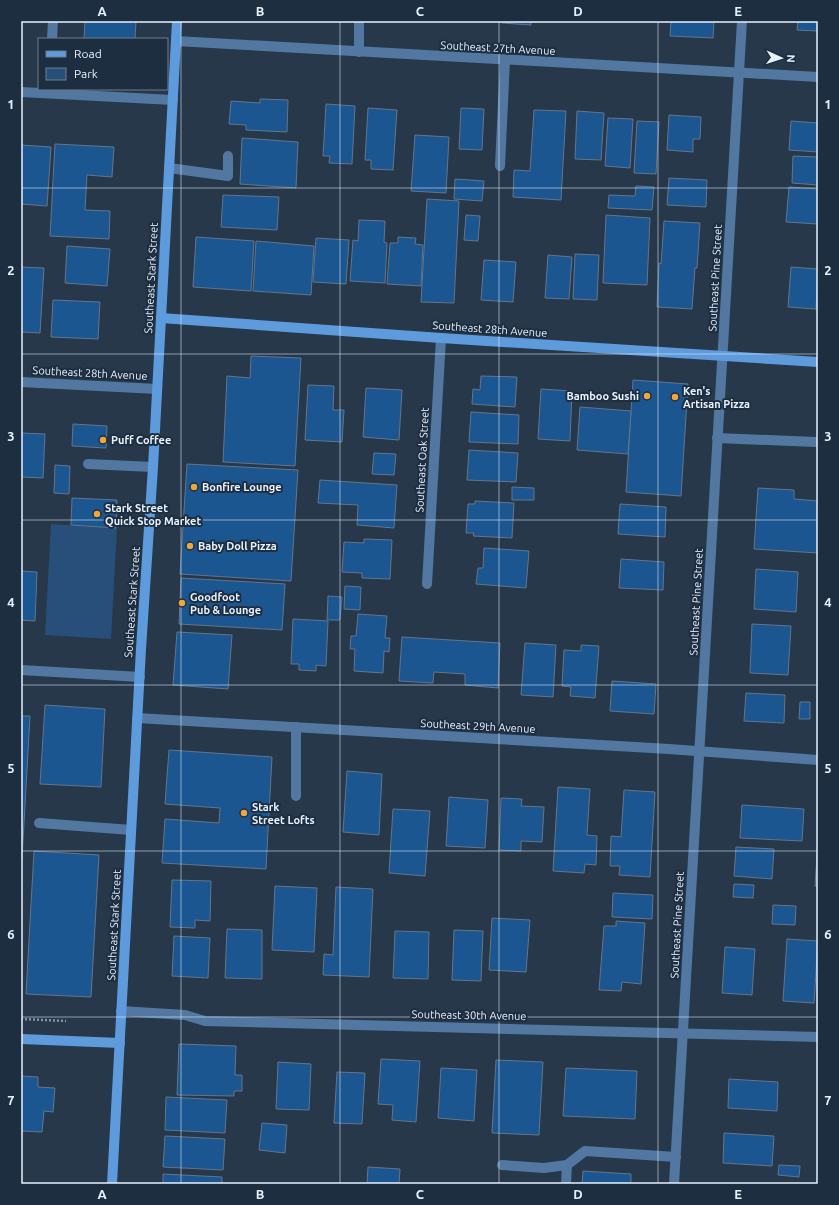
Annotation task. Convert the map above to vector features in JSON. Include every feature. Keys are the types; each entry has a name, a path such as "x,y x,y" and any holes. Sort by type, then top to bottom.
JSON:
{"street":[{"path":"52,38 53,21"},
{"name":"Southeast Stark Street","path":"112,1184 177,21"},
{"path":"359,21 359,52"},
{"name":"Southeast Pine Street","path":"674,1184 742,21"},
{"name":"Southeast 27th Avenue","path":"176,41 818,77"},
{"path":"500,166 505,60"},
{"path":"21,92 49,91 173,100"},
{"path":"169,168 228,176 228,156"},
{"name":"Southeast 28th Avenue","path":"161,318 441,338 818,362"},
{"name":"Southeast Oak Street","path":"426,584 441,338"},
{"name":"Southeast 28th Avenue","path":"21,382 157,389"},
{"path":"718,438 816,442"},
{"path":"88,464 153,467"},
{"path":"21,670 140,677"},
{"name":"Southeast 29th Avenue","path":"137,718 699,751 818,760"},
{"path":"296,727 296,796"},
{"path":"39,823 131,830"},
{"name":"Southeast 30th Avenue","path":"121,1011 185,1014 205,1021 818,1037"},
{"path":"21,1039 120,1043"},
{"path":"502,1165 544,1168 567,1166 585,1151 676,1157"},
{"path":"566,1184 567,1166"}],"green space":[{"path":"51,524 117,528 111,639 45,635"}],"building":[{"path":"85,21 136,21 135,38 84,38"},
{"path":"502,21 531,21 531,25 502,23"},
{"path":"671,21 714,21 713,38 670,36"},
{"path":"798,21 818,21 818,31 797,30"},
{"path":"260,99 288,100 287,132 246,130 246,125 229,124 231,101 260,103"},
{"path":"326,104 355,106 352,164 329,163 330,156 323,156"},
{"path":"368,108 397,110 393,170 371,169 371,160 365,160"},
{"path":"461,108 484,109 482,150 459,149"},
{"path":"534,110 566,111 561,200 513,197 514,170 530,171"},
{"path":"577,111 604,113 601,160 575,159"},
{"path":"669,115 701,117 700,139 693,139 693,152 667,150"},
{"path":"608,118 633,119 630,168 605,166"},
{"path":"637,121 659,122 656,174 634,173"},
{"path":"791,121 818,123 818,152 789,150"},
{"path":"415,135 449,137 446,193 411,191"},
{"path":"242,138 298,142 296,188 240,184"},
{"path":"55,144 114,147 112,177 87,175 85,210 110,211 109,239 50,236"},
{"path":"21,145 51,147 47,206 21,204"},
{"path":"793,156 818,157 818,185 792,183"},
{"path":"669,178 707,180 706,207 667,205"},
{"path":"455,179 484,181 482,201 454,199"},
{"path":"636,186 654,187 652,210 608,208 609,195 635,196"},
{"path":"789,187 818,189 818,224 786,222"},
{"path":"223,195 279,197 277,230 221,227"},
{"path":"427,199 459,201 454,303 421,302"},
{"path":"466,215 480,216 478,241 464,240"},
{"path":"606,215 650,218 647,285 603,283"},
{"path":"359,220 385,221 384,242 387,243 385,283 350,281 353,240 358,241"},
{"path":"664,221 700,223 692,309 657,307 659,263 661,264"},
{"path":"196,237 254,241 251,291 193,287"},
{"path":"398,237 416,238 415,244 423,245 421,286 387,284 390,243 398,243"},
{"path":"316,238 349,240 346,284 313,282"},
{"path":"256,241 314,246 311,295 253,291"},
{"path":"67,246 110,249 107,286 65,283"},
{"path":"575,254 599,255 597,300 573,299"},
{"path":"548,255 572,257 569,299 545,298"},
{"path":"484,260 516,262 513,302 481,300"},
{"path":"21,267 44,268 40,333 21,332"},
{"path":"791,267 818,269 816,309 788,307"},
{"path":"53,300 100,302 98,339 51,337"},
{"path":"251,356 301,358 295,466 223,462 227,376 250,378"},
{"path":"481,376 517,377 515,407 472,404 473,389 480,390"},
{"path":"633,380 688,384 681,496 626,492"},
{"path":"308,385 334,386 333,410 344,410 342,442 305,440"},
{"path":"366,388 402,390 399,440 363,437"},
{"path":"541,389 572,391 570,441 538,439"},
{"path":"580,407 631,411 628,454 577,450"},
{"path":"471,412 519,415 518,444 469,442"},
{"path":"73,424 107,426 106,448 72,446"},
{"path":"21,433 45,434 43,478 21,477"},
{"path":"469,450 518,453 516,482 467,480"},
{"path":"374,453 396,454 394,475 372,474"},
{"path":"187,464 298,470 291,581 180,574"},
{"path":"55,465 70,466 69,494 54,493"},
{"path":"320,480 397,485 394,528 357,525 358,505 318,503"},
{"path":"512,487 534,488 534,500 512,500"},
{"path":"758,488 794,490 794,499 818,501 818,553 754,549"},
{"path":"72,498 117,500 116,528 71,525"},
{"path":"475,501 514,503 512,538 473,536 474,533 466,533 468,504 475,504"},
{"path":"620,504 666,507 665,537 618,534"},
{"path":"364,539 392,540 390,579 362,578 362,573 342,572 344,542 364,543"},
{"path":"484,548 529,551 526,588 476,584 478,568 483,568"},
{"path":"621,559 664,562 663,590 619,588"},
{"path":"756,569 798,572 796,612 754,609"},
{"path":"21,571 37,572 35,621 21,620"},
{"path":"181,578 285,584 282,630 179,624"},
{"path":"345,586 361,587 360,610 344,609"},
{"path":"328,596 342,597 340,620 327,620"},
{"path":"358,614 387,616 385,638 390,638 389,652 384,651 383,673 354,671 355,649 350,649 351,636 356,636"},
{"path":"293,619 328,621 326,666 316,665 316,671 299,670 299,664 291,664"},
{"path":"752,624 791,626 788,675 750,673"},
{"path":"177,632 232,635 228,689 173,685"},
{"path":"402,637 500,643 498,688 465,685 465,674 434,672 433,683 399,681"},
{"path":"525,643 556,645 553,697 521,695"},
{"path":"581,645 599,646 595,698 570,696 571,687 562,686 564,650 581,651"},
{"path":"612,681 656,684 654,714 610,711"},
{"path":"746,693 785,695 784,723 744,721"},
{"path":"800,702 810,702 810,719 799,719"},
{"path":"45,705 105,709 101,787 40,784"},
{"path":"21,716 30,716 22,859 21,859"},
{"name":"Stark Street Lofts","path":"169,750 272,757 266,869 162,863 165,819 219,823 220,808 165,804"},
{"path":"347,771 382,774 379,835 343,832"},
{"path":"558,787 590,789 587,835 597,836 596,865 585,864 584,873 553,871"},
{"path":"624,790 655,792 650,877 619,875 620,866 610,866 611,836 621,837"},
{"path":"449,797 488,800 485,848 446,846"},
{"path":"501,798 522,799 521,806 544,807 542,842 521,841 521,851 499,850"},
{"path":"742,805 804,809 802,841 740,838"},
{"path":"393,809 430,811 425,876 389,873"},
{"path":"818,840 818,886 815,886"},
{"path":"736,847 774,849 772,879 734,876"},
{"path":"34,851 99,855 91,997 26,994"},
{"path":"172,880 211,881 210,921 195,920 195,928 170,927"},
{"path":"734,884 754,885 753,898 733,897"},
{"path":"275,886 317,888 314,952 272,950"},
{"path":"336,887 373,889 369,977 323,975 324,954 333,955"},
{"path":"613,893 653,895 652,919 612,917"},
{"path":"773,905 796,906 795,925 772,924"},
{"path":"492,918 530,920 526,972 489,970"},
{"path":"616,921 645,923 641,984 622,982 621,991 599,990 604,926 616,926"},
{"path":"227,929 262,930 262,979 225,978"},
{"path":"454,930 483,931 481,981 452,980"},
{"path":"395,931 429,932 428,979 393,978"},
{"path":"174,936 210,938 208,978 172,976"},
{"path":"787,939 818,941 814,1003 783,1001"},
{"path":"725,947 755,949 752,995 722,993"},
{"path":"179,1044 236,1046 235,1075 242,1075 242,1091 234,1091 234,1096 177,1095"},
{"path":"381,1059 420,1061 416,1122 392,1120 393,1105 378,1104"},
{"path":"496,1060 543,1062 539,1135 492,1133"},
{"path":"278,1062 311,1064 309,1110 276,1109"},
{"path":"441,1068 477,1070 474,1121 438,1118"},
{"path":"566,1068 637,1071 635,1119 563,1116"},
{"path":"337,1072 365,1073 362,1124 334,1123"},
{"path":"21,1076 38,1077 38,1087 55,1088 53,1112 44,1111 42,1132 21,1131"},
{"path":"729,1079 778,1082 777,1111 728,1108"},
{"path":"166,1097 227,1100 225,1133 165,1130"},
{"path":"262,1123 287,1125 285,1153 259,1150"},
{"path":"724,1133 774,1136 772,1166 723,1163"},
{"path":"165,1136 225,1139 223,1170 163,1167"},
{"path":"779,1165 800,1166 799,1177 778,1175"},
{"path":"368,1167 400,1169 399,1184 367,1184"},
{"path":"583,1171 631,1174 631,1184 582,1184"},
{"path":"163,1174 222,1177 222,1184 163,1184"}],"place":[{"name":"Bamboo Sushi","path":"647,396"},
{"name":"Ken's Artisan Pizza","path":"675,397"},
{"name":"Puff Coffee","path":"103,440"},
{"name":"Bonfire Lounge","path":"194,487"},
{"name":"Stark Street Quick Stop Market","path":"97,514"},
{"name":"Baby Doll Pizza","path":"190,546"},
{"name":"Goodfoot Pub & Lounge","path":"182,603"},
{"name":"Stark Street Lofts","path":"244,813"}]}
